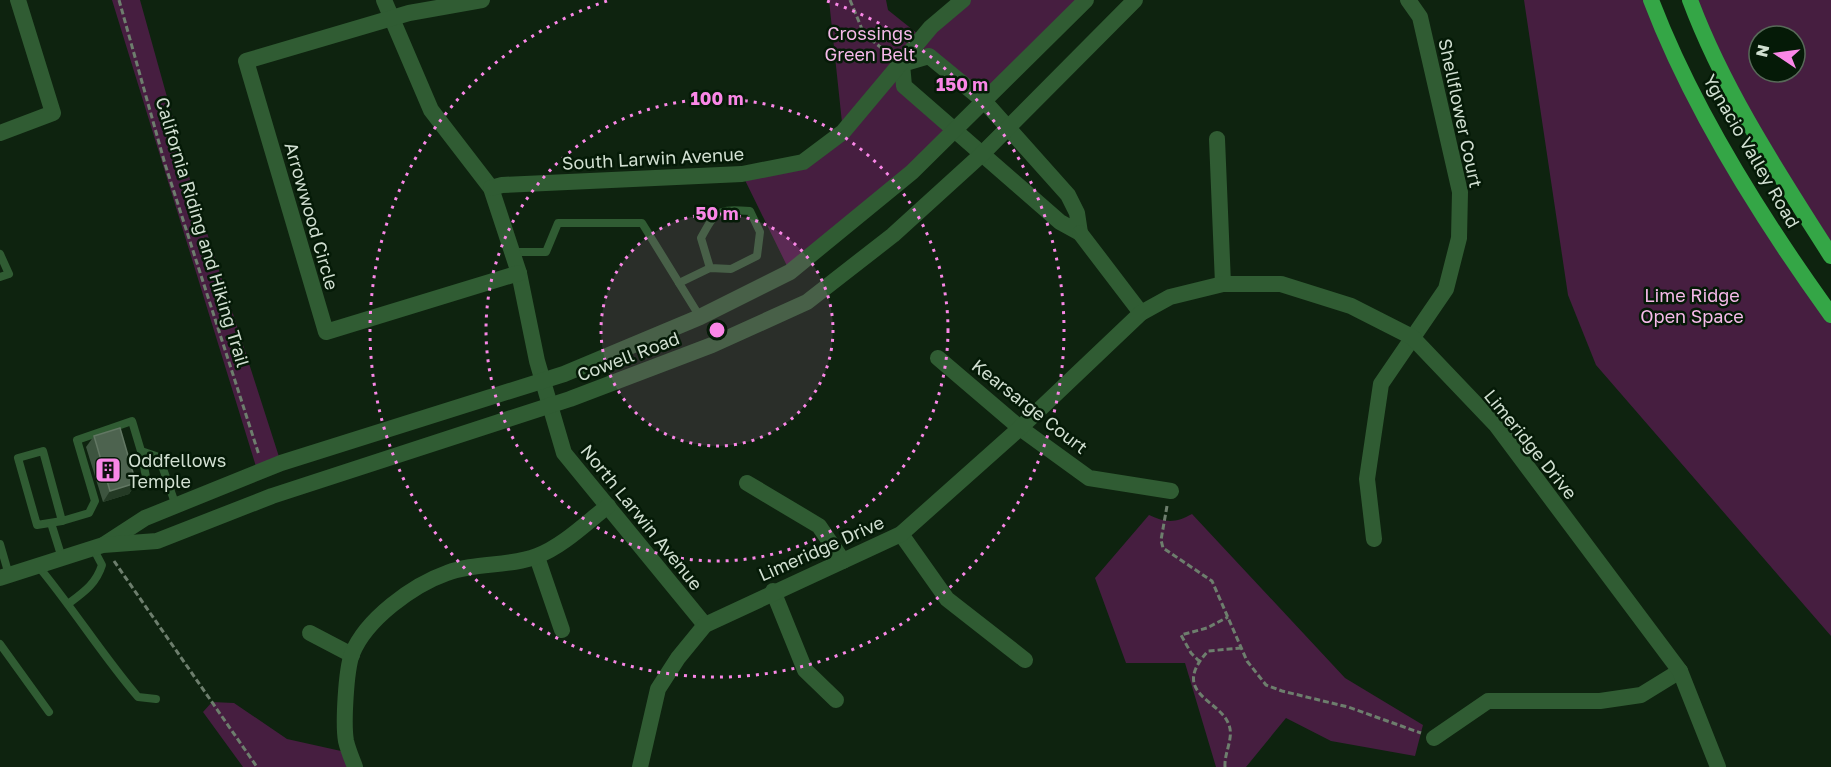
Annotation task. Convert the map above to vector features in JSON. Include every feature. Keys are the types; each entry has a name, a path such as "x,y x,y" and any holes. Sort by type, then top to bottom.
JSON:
{"highway":[{"name":"Ygnacio Valley Road","path":"1690,0 1702,32 1766,154 1831,256"},
{"name":"Ygnacio Valley Road","path":"1651,1 1688,81 1742,179 1831,315"}],"street":[{"path":"0,133 53,112 18,0"},
{"name":"North Larwin Avenue","path":"384,0 390,20 431,110 491,188 519,273 549,406 564,453 705,625"},
{"path":"390,20 409,13 483,0"},
{"name":"South Larwin Avenue","path":"491,188 502,185 742,174 803,162 843,132 931,27 963,0"},
{"name":"Cowell Road","path":"98,547 145,518 281,463 543,381 700,317 790,272 912,172 1086,0"},
{"name":"Cowell Road","path":"5,577 98,547 157,541 272,496 549,406 712,345 807,302 893,234 981,155 1135,0"},
{"name":"Shellflower Court","path":"1374,539 1367,479 1381,384 1446,289 1459,238 1460,192 1420,17 1408,0"},
{"name":"Arrowwood Circle","path":"390,20 246,61 326,332 519,273"},
{"path":"1080,233 1077,213 1068,195 985,102 929,56 902,64 904,86 954,132 1060,222 1080,233 1141,313"},
{"path":"1217,139 1223,284"},
{"name":"Limeridge Drive","path":"640,767 658,689 678,658 705,625 773,591 901,534 1020,428 1141,313 1170,297 1223,284 1281,284 1351,306 1412,338 1496,425 1680,671 1719,767"},
{"name":"Kearsarge Court","path":"938,358 1020,428 1089,478 1171,491"},
{"path":"747,483 819,526 843,561"},
{"path":"355,767 346,741 346,703 352,655 371,626 395,602 417,586 449,572 537,556 566,539 608,506"},
{"path":"901,534 946,599 1025,660"},
{"path":"537,556 562,630"},
{"path":"773,591 805,670 836,700"},
{"path":"310,633 352,655"},
{"path":"1434,738 1488,701 1600,701 1641,695 1680,671"}],"lane":[{"path":"679,283 710,268 731,269 757,256 760,232 750,211 726,210 714,215 701,238 710,268"},
{"path":"512,252 546,252 558,223 642,223 700,317"},
{"path":"0,254 9,274 0,278"},
{"path":"62,521 43,451 18,458 37,525 62,521 89,513 95,501 77,440 132,421 146,477"},
{"path":"141,451 159,457 176,506"},
{"path":"51,523 62,558"},
{"path":"0,544 5,577"},
{"path":"68,604 90,587 98,576 102,565 98,547"},
{"path":"38,566 68,604 106,660 138,697 156,699"},
{"path":"0,644 49,712"}],"path":[{"name":"California Riding and Hiking Trail","path":"119,0 165,164 264,471"},
{"path":"850,0 864,34 902,64"},
{"path":"1171,491 1161,540 1163,548 1212,581 1247,661 1266,685 1282,692 1348,707 1434,738"},
{"path":"98,547 257,767"},
{"path":"1200,662 1191,653 1181,635 1207,628 1229,617"},
{"path":"1225,767 1231,728 1227,720 1197,692 1195,675 1208,651 1214,648 1231,650 1242,647"}],"green space":[{"path":"112,0 140,0 191,183 281,463 258,473"},
{"name":"Crossings Green Belt","path":"829,0 886,0 888,10 923,38 963,0 1086,0 985,102 929,56 902,64 904,86 955,132 790,272 742,174 803,162 843,132"},
{"name":"Lime Ridge Open Space","path":"1524,0 1650,0 1688,81 1831,315 1831,636 1596,365 1568,295"},
{"path":"1692,0 1831,0 1831,256 1766,154"},
{"path":"1192,514 1345,678 1423,725 1415,756 1331,741 1286,718 1246,767 1216,767 1185,663 1126,663 1095,578 1149,515 1171,521"},
{"path":"212,702 234,703 287,739 350,753 355,767 243,767 203,712"}],"building":[{"path":"120,428 136,483 110,491 94,436"}],"place":[{"name":"Oddfellows Temple","path":"108,470"}]}
